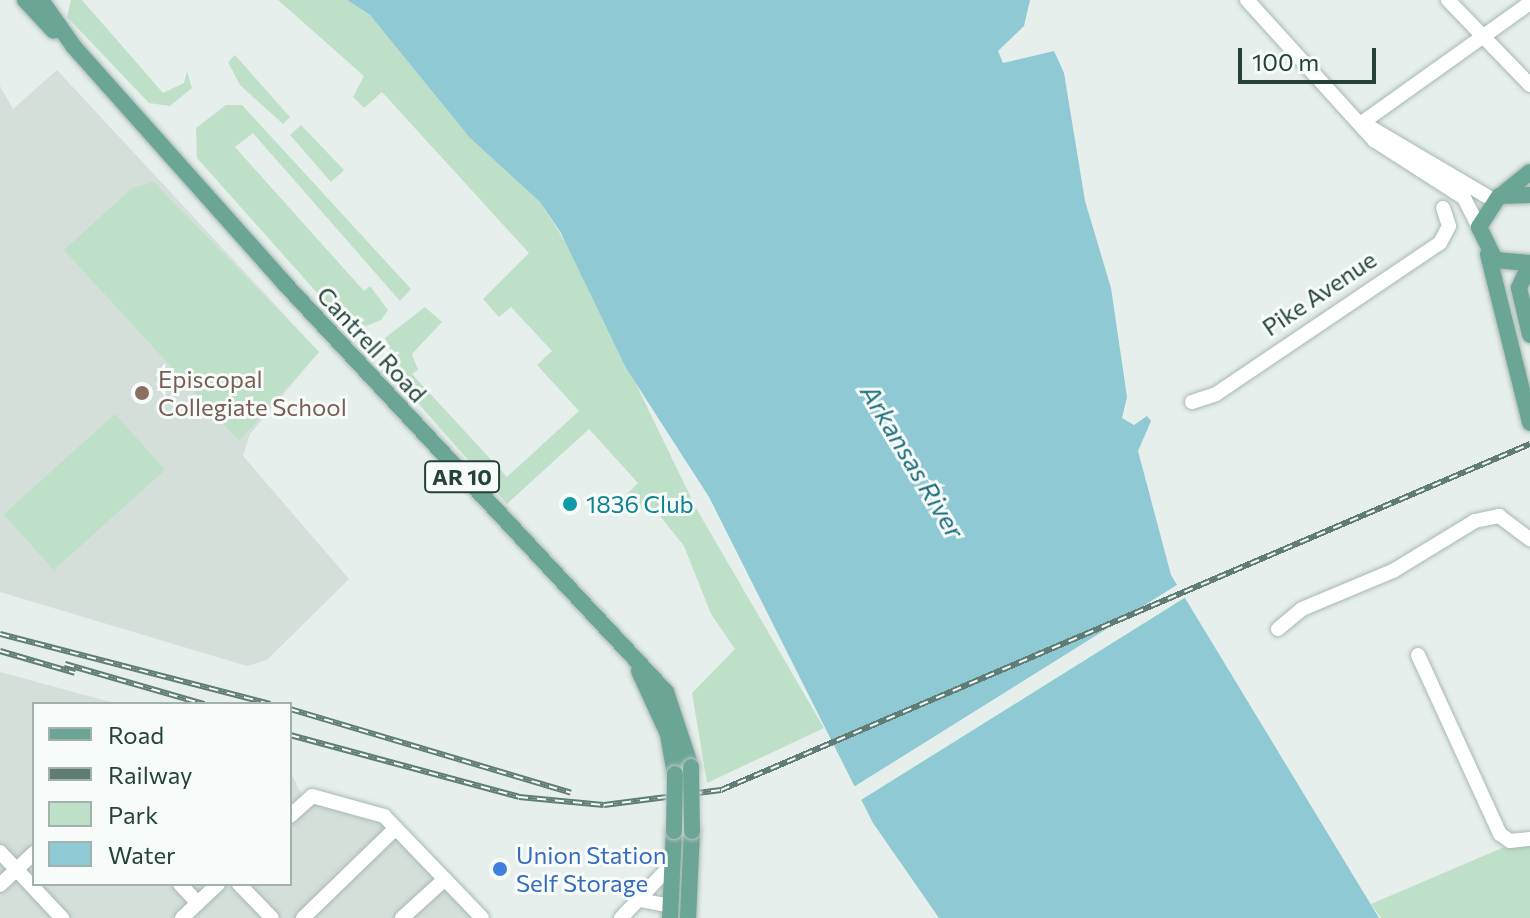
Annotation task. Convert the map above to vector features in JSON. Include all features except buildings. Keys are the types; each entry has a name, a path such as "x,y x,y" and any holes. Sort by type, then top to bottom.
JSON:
{"main road":[{"name":"Cantrell Road","path":"25,0 42,8 639,669"},
{"path":"1530,172 1496,198 1479,227 1530,423"},
{"path":"1496,198 1530,195"},
{"path":"1488,254 1504,264 1530,264 1519,288 1530,335"},
{"name":"AR 10","path":"639,669 672,703 691,767 683,831 673,863 671,912"},
{"name":"AR 10","path":"639,669 668,734 683,831 688,918"}],"street":[{"path":"1247,0 1363,122 1374,140 1464,198 1479,227"},
{"path":"1448,0 1530,85"},
{"path":"1363,122 1530,3"},
{"path":"1363,122 1496,198"},
{"name":"Pike Avenue","path":"1192,402 1205,401 1440,243 1449,226 1443,208"},
{"path":"1278,629 1302,609 1393,571 1475,521 1499,516 1530,539"},
{"path":"1418,655 1500,834 1510,841 1530,839"},
{"path":"292,814 312,796 384,816 482,918"},
{"path":"303,918 396,828"},
{"path":"0,852 62,918"},
{"path":"0,885 32,855"},
{"path":"621,918 673,863"},
{"path":"402,918 445,879"},
{"path":"182,886 198,903"},
{"path":"182,918 216,886"},
{"path":"241,886 272,918"},
{"path":"640,900 671,912"}],"shaded area":[{"name":"Episcopal Collegiate School","path":"57,70 319,352 250,434 243,456 349,579 267,660 247,666 0,592 0,86 13,109"},
{"path":"0,672 111,702 32,702 32,886 292,886 292,775 305,802 396,828 482,918 0,918"}],"green space":[{"path":"71,0 82,0 163,93 184,83 187,71 192,88 170,106 149,103 67,17"},
{"path":"278,0 347,0 370,15 470,138 540,202 573,254 696,508 824,728 707,783 692,693 735,649 711,614 684,546 660,516 647,506 627,513 619,502 638,483 589,429 507,504 410,394 385,338 425,307 442,322 412,354 418,370 412,374 507,477 579,411 537,365 552,351 511,307 499,317 483,299 529,253 382,92 364,108 353,97 364,76"},
{"path":"235,55 290,117 283,124 240,85 228,62"},
{"path":"226,105 242,105 411,289 400,301 253,133 235,147 364,291 370,286 388,310 381,320 366,326 327,304 197,158 196,128"},
{"path":"301,125 344,170 331,182 290,135"},
{"path":"154,182 319,352 239,441 64,250 132,188"},
{"path":"115,414 165,470 54,570 4,514"},
{"path":"1530,836 1530,918 1381,918 1371,904"}],"water":[{"name":"Arkansas River","path":"347,0 1030,0 1024,26 998,51 1003,63 1054,51 1064,73 1085,201 1111,288 1127,397 1122,418 1134,425 1147,416 1151,421 1138,451 1171,575 1379,918 939,918 873,823 709,497 626,368 561,233 540,202 470,138 370,15"}],"pier":[{"path":"1180,583 1188,596 860,801 852,788"}],"railway":[{"path":"292,736 519,797 604,805 721,790 1530,444"},
{"path":"0,634 262,702"},
{"path":"0,651 75,673"},
{"path":"65,664 197,702"},
{"path":"292,710 571,793"}],"place":[{"name":"Episcopal Collegiate School","path":"142,393"},
{"name":"1836 Club","path":"570,504"},
{"name":"Union Station Self Storage","path":"500,869"}]}
